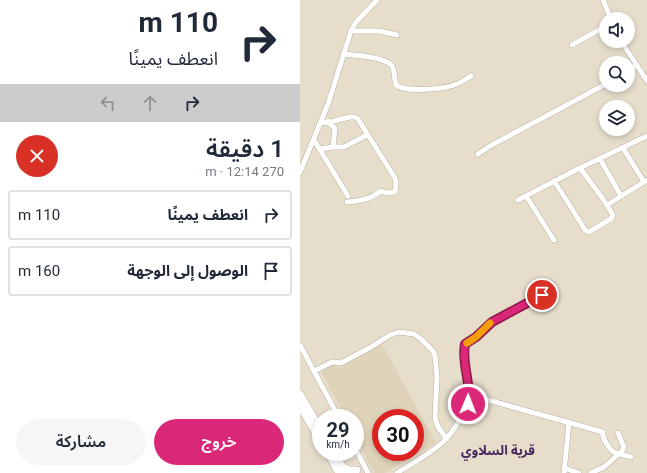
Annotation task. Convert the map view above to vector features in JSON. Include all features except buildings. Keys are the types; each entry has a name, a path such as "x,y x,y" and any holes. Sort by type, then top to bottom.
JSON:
{"highway":[{"path":"300,394 312,415"},
{"path":"300,406 312,427"},
{"path":"334,461 342,471"},
{"path":"338,461 342,471"},
{"path":"342,471 358,471"}],"street":[{"path":"300,172 328,104 350,31 356,22 378,0"},
{"path":"602,0 608,12"},
{"path":"572,45 599,30"},
{"path":"350,31 379,31 396,35"},
{"path":"626,48 647,81"},
{"path":"344,54 385,61 392,66 396,85 402,89 444,88 459,84 471,76"},
{"path":"478,154 490,146 599,88"},
{"path":"320,123 355,117 395,178 395,192 386,193 381,191 366,200 347,202"},
{"path":"327,122 334,128 334,147"},
{"path":"320,149 344,147 367,135"},
{"path":"518,200 647,136"},
{"path":"314,140 348,196"},
{"path":"607,205 646,181 623,148"},
{"path":"600,159 622,196"},
{"path":"554,181 587,232 589,232 613,217 607,205 580,168"},
{"path":"526,196 554,240"},
{"path":"397,473 429,453 443,442 458,422 468,404 470,389 466,370 465,344 476,337 492,322 542,295"},
{"path":"314,372 332,362 341,363 390,335 399,332 414,334 433,351 435,356 437,377 435,422 446,438"},
{"path":"300,345 334,409"},
{"path":"470,395 603,432 602,437 610,450 614,453 632,457"},
{"path":"569,422 564,471 579,473"},
{"path":"591,473 604,467 622,451 624,447 618,433"},
{"path":"357,461 358,471 368,473"}],"shaded area":[{"path":"382,344 417,409 372,409 372,461 405,461 385,473 374,473 364,454 364,409 341,409 320,369 334,362 338,368"},
{"path":"424,421 436,443 424,450"}],"slow traffic":[{"path":"467,343 476,337 490,323"}],"district":[{"name":"قرية السلاوي","path":"498,450"}],"route":[{"path":"468,404 470,389 466,370 465,344 476,337 492,322 542,295"}]}
